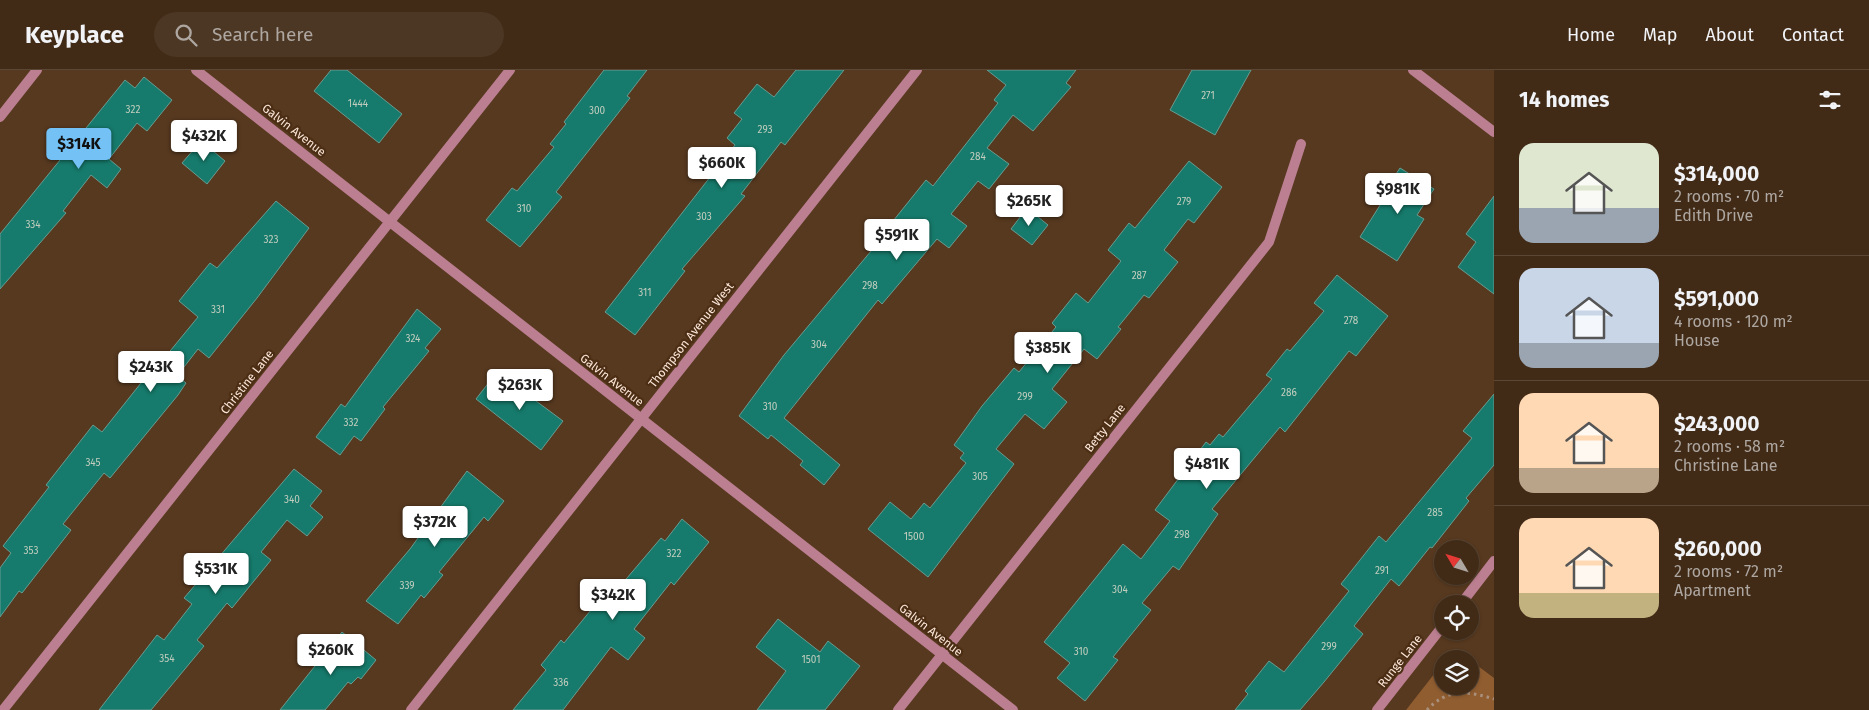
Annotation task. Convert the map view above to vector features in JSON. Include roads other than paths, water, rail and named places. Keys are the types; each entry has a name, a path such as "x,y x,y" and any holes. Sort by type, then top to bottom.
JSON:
{"street":[{"path":"0,117 37,70"},
{"name":"Galvin Avenue","path":"196,70 1013,710"},
{"name":"Christine Lane","path":"4,710 510,70"},
{"name":"Thompson Avenue West","path":"411,710 917,70"},
{"path":"1413,70 1494,132"},
{"name":"Betty Lane","path":"898,710 1269,242 1301,144"},
{"path":"1468,595 1494,561"},
{"name":"Runge Lane","path":"1377,710 1434,637"}]}
